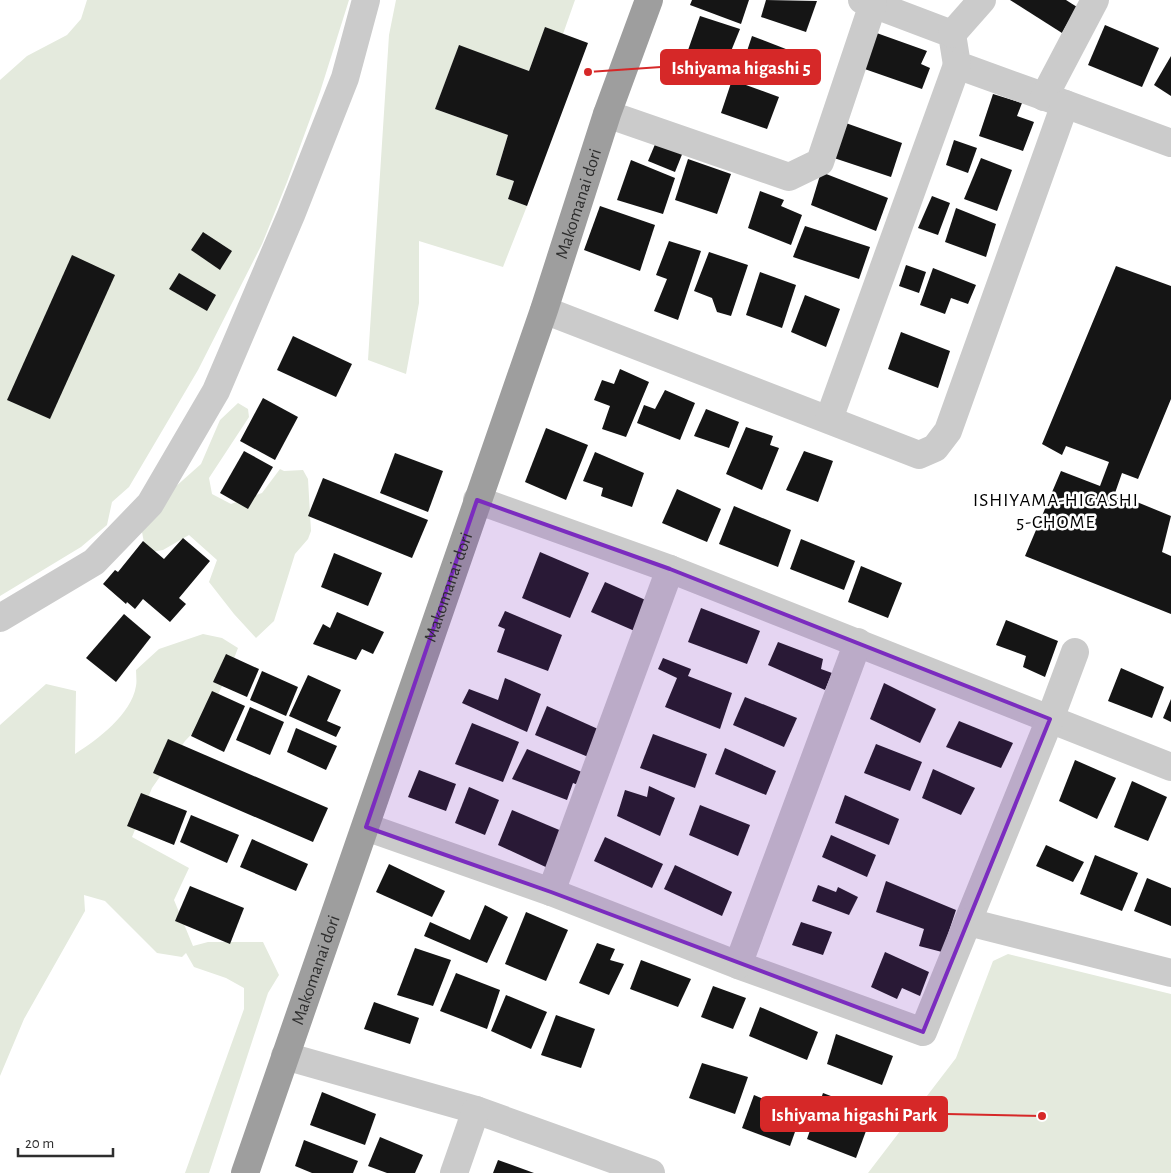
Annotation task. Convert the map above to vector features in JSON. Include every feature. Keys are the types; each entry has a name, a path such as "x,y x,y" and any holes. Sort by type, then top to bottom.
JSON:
{"highway":[{"name":"Makomanai dori","path":"245,1173 544,310 608,114 649,0"}],"street":[{"path":"0,618 94,562 150,504 216,391 280,242 345,78 366,0"},
{"path":"952,34 982,0"},
{"path":"544,310 919,456 935,448 948,431 1054,101 1095,0"},
{"path":"608,114 789,177 820,162 867,2 952,34"},
{"path":"829,420 958,65 952,34"},
{"path":"958,65 1171,142"},
{"path":"477,500 670,569 1171,766"},
{"path":"552,892 670,569"},
{"path":"738,965 858,642"},
{"path":"366,826 552,892 738,965 923,1032 1075,652"},
{"path":"968,922 1171,973"},
{"path":"285,1056 476,1110 651,1173"},
{"path":"454,1173 476,1110"}],"highlighted area":[{"path":"477,500 670,569 1050,719 923,1032 551,892 366,827"}],"shaded area":[{"path":"87,0 349,0 320,92 262,244 198,370 129,487 112,502 107,525 81,547 0,596 0,80 27,56 67,35 81,19"},
{"path":"396,0 575,0 563,34 545,28 529,71 459,46 435,109 508,135 496,175 514,181 508,199 527,206 503,267 419,241 419,303 406,374 368,360 389,35"},
{"path":"238,403 248,409 249,417 209,478 212,494 231,504 262,493 280,469 284,471 303,470 308,479 311,531 308,539 295,554 274,621 256,638 209,582 217,560 189,535 163,550 146,553 142,532 151,521 165,496 201,464 220,420"},
{"path":"203,634 222,638 238,648 228,674 206,719 185,741 152,788 132,837 189,868 174,900 193,946 208,942 263,942 279,975 268,993 209,1173 185,1173 244,1009 244,988 226,978 194,967 186,953 182,957 157,953 105,901 84,895 85,911 24,1019 0,1076 0,725 46,684 76,691 75,754 103,734 128,707 136,686 136,670 159,649"},
{"path":"1008,954 1171,994 1171,1173 868,1173 956,1058 993,961"}],"building":[{"path":"692,0 749,0 741,24 690,5"},
{"path":"766,0 817,1 806,32 761,17"},
{"path":"1010,0 1066,0 1077,7 1062,33"},
{"path":"700,16 740,29 725,66 687,53"},
{"path":"1105,25 1159,48 1142,87 1088,65"},
{"path":"545,27 588,43 527,206 508,199 514,181 496,175 508,135 435,109 459,45 529,71"},
{"path":"871,31 927,51 921,64 930,68 922,89 856,66"},
{"path":"752,36 791,51 780,82 742,66"},
{"path":"1171,56 1171,96 1154,85"},
{"path":"732,80 779,97 767,129 721,113"},
{"path":"993,94 1022,103 1017,116 1034,122 1023,151 979,136"},
{"path":"843,122 902,143 891,177 831,157"},
{"path":"954,140 977,148 968,173 946,165"},
{"path":"656,142 683,152 675,172 648,161"},
{"path":"981,158 1012,170 997,211 964,199"},
{"path":"688,159 731,174 717,214 675,200"},
{"path":"631,160 675,178 663,214 617,200"},
{"path":"821,172 888,198 876,231 811,205"},
{"path":"760,191 784,200 781,206 802,215 791,245 748,228"},
{"path":"932,196 950,203 938,235 918,228"},
{"path":"600,206 655,225 640,271 584,250"},
{"path":"956,208 996,224 986,257 945,242"},
{"path":"805,226 870,247 859,279 793,257"},
{"path":"203,232 232,251 220,270 191,250"},
{"path":"669,241 701,251 678,320 654,311 667,279 656,275"},
{"path":"709,252 748,265 731,316 717,312 712,298 694,291"},
{"path":"72,255 115,275 50,419 7,400"},
{"path":"906,265 926,272 919,293 899,286"},
{"path":"1116,266 1171,286 1171,399 1138,479 1122,473 1115,493 1171,516 1162,552 1171,556 1171,614 1025,556 1061,471 1100,486 1109,462 1066,446 1062,455 1042,444"},
{"path":"933,268 976,285 968,304 951,298 945,314 920,305"},
{"path":"760,272 796,285 782,328 746,315"},
{"path":"179,273 216,295 207,311 169,289"},
{"path":"805,295 840,309 826,347 791,332"},
{"path":"901,332 950,351 938,388 888,369"},
{"path":"293,336 352,364 336,397 277,370"},
{"path":"620,369 649,382 626,437 602,429 610,406 594,400 602,380 614,384"},
{"path":"665,390 695,403 680,440 637,423 644,405 655,409"},
{"path":"263,398 298,417 275,460 240,441"},
{"path":"706,409 739,422 729,448 694,436"},
{"path":"746,427 773,436 770,445 779,448 762,490 726,474"},
{"path":"546,428 588,445 566,500 525,482"},
{"path":"244,451 273,467 248,509 220,493"},
{"path":"804,451 833,461 818,502 786,490"},
{"path":"595,452 644,473 632,507 601,496 603,488 583,481"},
{"path":"395,453 443,471 428,512 380,493"},
{"path":"323,478 428,520 412,558 308,516"},
{"path":"677,489 721,509 707,542 662,523"},
{"path":"734,506 791,530 778,567 719,544"},
{"path":"183,538 210,561 179,598 186,604 170,622 143,599 135,609 127,602 126,604 103,584 115,570 118,572 143,541 164,559"},
{"path":"801,539 855,561 844,590 790,569"},
{"path":"540,552 589,573 570,618 522,598"},
{"path":"334,553 382,573 368,606 321,587"},
{"path":"861,566 902,583 888,618 848,602"},
{"path":"605,582 650,602 637,632 591,612"},
{"path":"701,608 760,631 747,664 688,642"},
{"path":"505,611 562,635 548,671 497,652 505,629 498,626"},
{"path":"337,612 384,632 373,654 362,649 356,660 313,644 323,624 330,628"},
{"path":"124,614 151,637 116,682 86,658"},
{"path":"1006,620 1058,641 1045,677 1023,667 1026,656 996,645"},
{"path":"778,642 823,659 821,669 832,673 825,690 768,665"},
{"path":"226,654 259,669 247,697 213,682"},
{"path":"663,658 691,669 688,676 732,693 720,729 665,707 677,678 658,669"},
{"path":"1121,668 1164,687 1152,718 1108,701"},
{"path":"262,671 298,687 286,716 250,700"},
{"path":"308,675 341,690 327,721 341,727 336,737 289,716"},
{"path":"505,678 541,694 527,732 462,703 469,689 498,700"},
{"path":"884,683 936,709 920,743 870,719"},
{"path":"212,691 245,706 224,752 191,736"},
{"path":"745,697 797,718 784,747 733,725"},
{"path":"1171,699 1171,722 1163,718"},
{"path":"547,706 609,734 598,761 535,735"},
{"path":"250,707 284,722 270,755 236,740"},
{"path":"959,721 1013,743 1001,768 946,747"},
{"path":"472,723 519,742 503,782 455,764"},
{"path":"296,728 337,746 326,770 287,752"},
{"path":"653,734 707,754 695,788 640,768"},
{"path":"168,739 328,808 313,842 153,773"},
{"path":"876,744 922,762 910,791 864,773"},
{"path":"725,748 776,771 766,795 715,774"},
{"path":"527,749 596,778 591,790 573,783 567,800 512,779"},
{"path":"1075,760 1116,778 1097,819 1059,801"},
{"path":"933,769 975,788 961,815 922,798"},
{"path":"419,770 456,784 446,811 408,797"},
{"path":"1132,781 1167,797 1148,841 1114,827"},
{"path":"649,786 675,798 660,836 617,816 625,790 647,797"},
{"path":"469,787 499,800 485,835 455,823"},
{"path":"141,793 187,811 174,845 127,826"},
{"path":"845,795 899,819 889,845 835,823"},
{"path":"700,805 750,825 738,856 689,835"},
{"path":"512,810 564,832 550,869 498,845"},
{"path":"191,815 239,835 227,863 180,842"},
{"path":"831,835 876,855 867,877 822,857"},
{"path":"605,837 663,864 652,888 594,861"},
{"path":"252,839 308,864 296,891 240,867"},
{"path":"1046,845 1084,862 1073,882 1036,866"},
{"path":"1095,855 1138,873 1122,911 1080,894"},
{"path":"389,864 445,891 432,917 376,892"},
{"path":"675,865 732,892 722,916 664,889"},
{"path":"1147,878 1171,888 1171,926 1134,911"},
{"path":"886,881 956,910 942,952 919,946 924,929 876,912"},
{"path":"818,885 836,892 838,887 858,897 849,915 812,901"},
{"path":"190,886 244,908 230,944 175,921"},
{"path":"485,905 508,917 487,963 424,936 430,922 470,940"},
{"path":"526,912 568,930 546,981 505,964"},
{"path":"801,922 832,932 823,955 792,945"},
{"path":"597,943 615,949 610,960 624,964 609,995 579,983"},
{"path":"415,948 451,960 433,1006 397,995"},
{"path":"885,952 929,972 920,996 902,988 897,999 871,987"},
{"path":"641,960 691,979 678,1007 630,989"},
{"path":"456,973 500,990 487,1029 440,1011"},
{"path":"713,986 746,998 733,1029 701,1017"},
{"path":"506,995 547,1012 531,1049 491,1031"},
{"path":"374,1002 419,1018 410,1044 364,1029"},
{"path":"760,1007 818,1032 807,1060 749,1036"},
{"path":"556,1015 595,1029 581,1068 541,1055"},
{"path":"836,1034 893,1056 882,1085 827,1064"},
{"path":"702,1063 748,1077 735,1114 689,1098"},
{"path":"322,1092 376,1114 365,1145 310,1125"},
{"path":"823,1093 873,1112 856,1158 807,1139"},
{"path":"754,1095 801,1115 790,1146 742,1128"},
{"path":"380,1137 423,1155 415,1173 387,1173 368,1166"},
{"path":"304,1140 358,1161 353,1173 312,1173 295,1166"},
{"path":"498,1160 534,1173 493,1173"}],"place":[{"name":"Ishiyama higashi 5","path":"588,72"},
{"name":"Ishiyama higashi Park","path":"1042,1116"}],"district":[{"name":"ISHIYAMA-HIGASHI 5-CHOME","path":"1056,510"}]}
